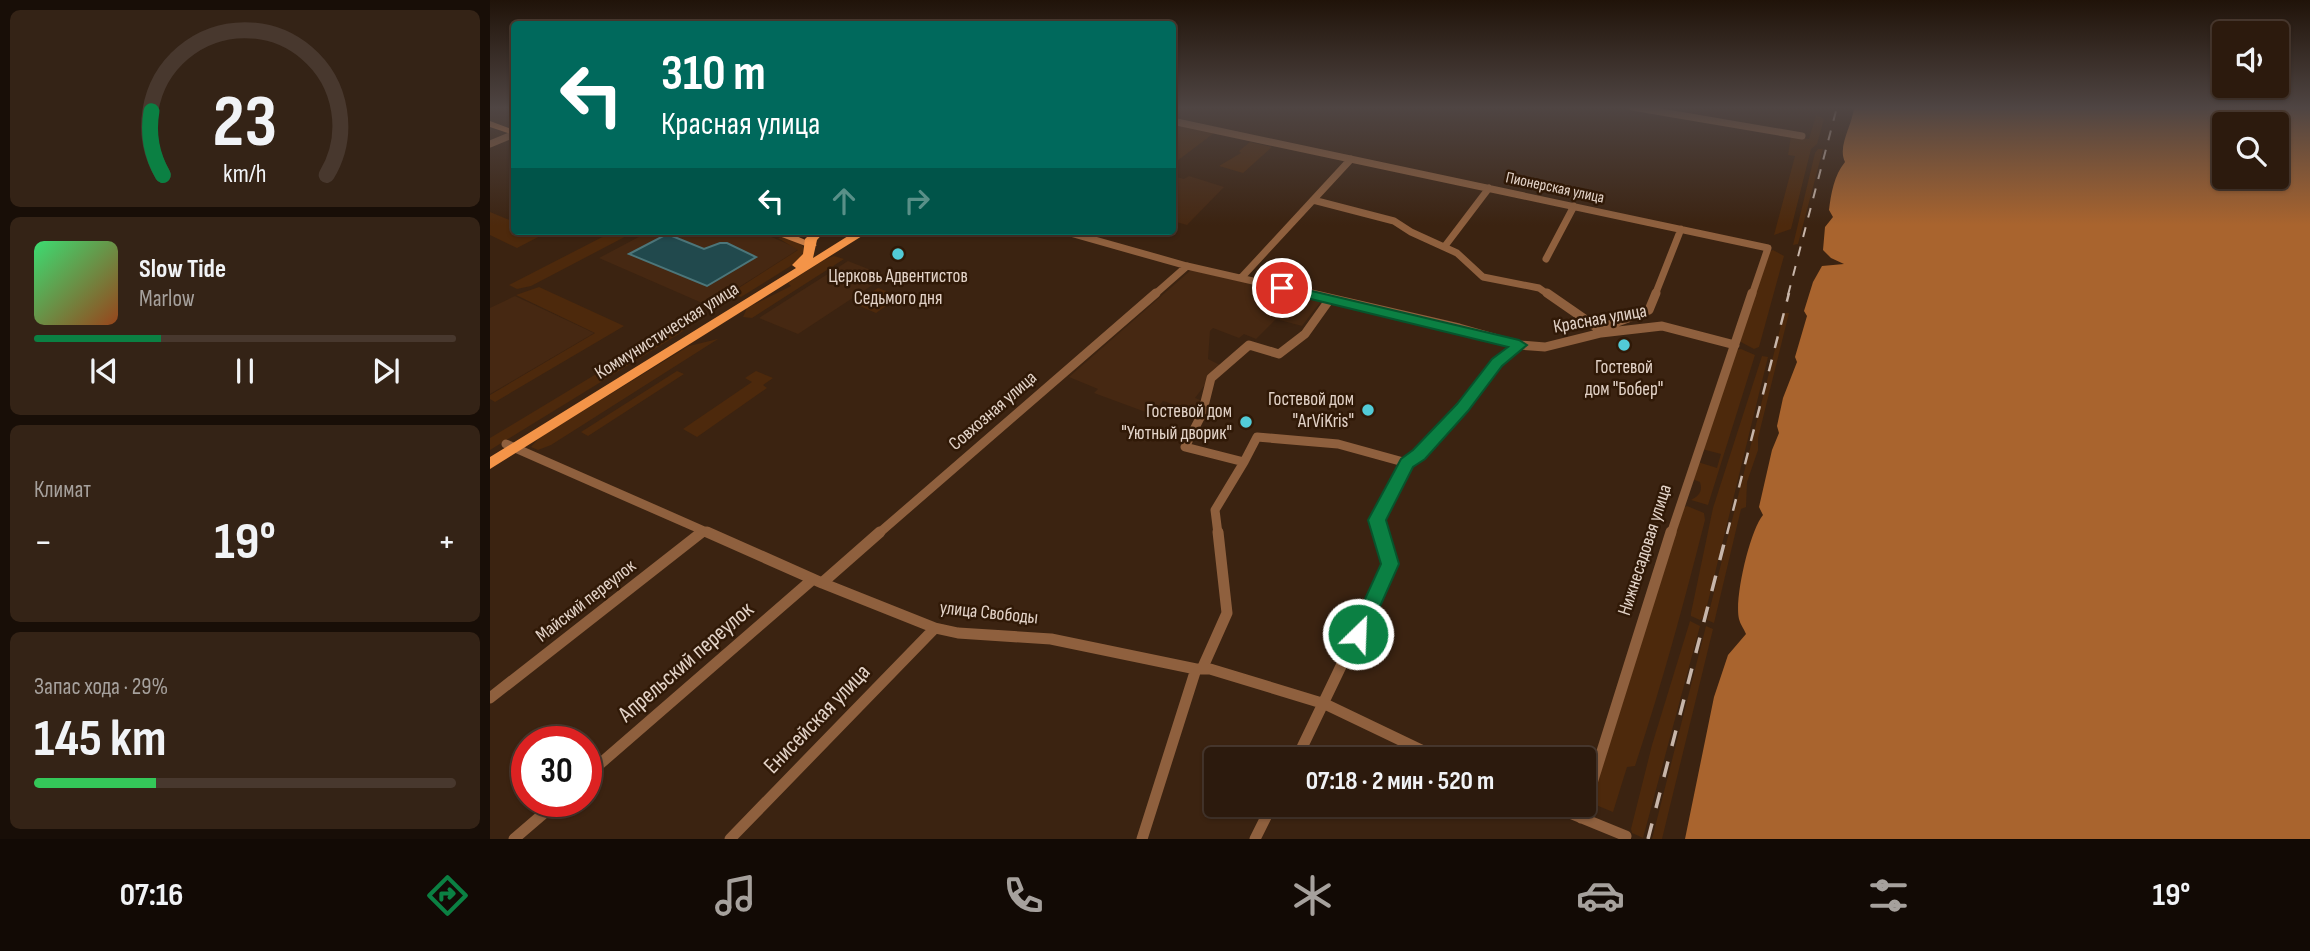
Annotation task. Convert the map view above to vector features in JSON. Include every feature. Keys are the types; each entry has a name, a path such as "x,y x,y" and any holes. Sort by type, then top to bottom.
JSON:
{"main road":[{"path":"811,238 825,248 849,237"},
{"name":"Коммунистическая улица","path":"490,454 511,446 849,237"},
{"name":"Коммунистическая улица","path":"490,464 511,446 802,262 809,256 811,238"}],"street":[{"name":"Пионерская улица","path":"1290,146 1768,248"},
{"path":"1241,278 1351,159"},
{"path":"1445,246 1489,188"},
{"path":"1313,200 1394,221 1411,232 1445,246 1483,277 1539,288 1600,331 1649,310 1681,229"},
{"path":"1546,259 1574,206"},
{"path":"792,235 811,238"},
{"name":"Красная улица","path":"1077,235 1187,266 1519,345 1547,346 1600,331 1662,326 1735,345"},
{"name":"Нижнесадовая улица","path":"1581,818 1682,498 1768,248"},
{"name":"Совхозная улица","path":"818,581 1187,266"},
{"path":"1244,462 1185,447 1202,414 1211,378 1250,345 1279,354 1305,334 1330,299"},
{"path":"1303,747 1390,564 1377,520 1407,463 1419,455 1497,363 1519,345"},
{"path":"1142,839 1199,669 1227,613 1215,510 1257,437 1338,444 1407,463"},
{"name":"улица Свободы","path":"511,446 818,581 935,628 958,633 1051,639 1199,669 1325,704 1413,747"},
{"name":"Майский переулок","path":"490,698 704,531"},
{"name":"Апрельский переулок","path":"602,763 818,581"},
{"name":"Енисейская улица","path":"730,839 935,628"},
{"path":"514,839 540,817"},
{"path":"1255,839 1266,817"},
{"path":"1581,818 1626,836 1625,839"}],"shaded area":[{"path":"1176,146 1197,146 1176,162"},
{"path":"1245,146 1272,147 1243,173 1219,166 1241,153 1239,151"},
{"path":"1789,146 1814,146 1811,149 1791,229 1774,235 1795,156 1788,155"},
{"path":"1843,146 2212,146 2212,189 2289,189 2289,146 2310,146 2310,839 1685,839 1714,697 1728,655 1746,634 1738,609 1741,581 1748,549 1763,515 1759,507 1772,450 1779,433 1777,426 1783,398 1797,362 1795,357 1807,316 1804,311 1813,282 1822,266 1844,264 1831,258 1823,250 1825,227 1833,217 1829,210 1832,191 1845,162"},
{"path":"1818,149 1823,149 1798,244 1793,245 1815,153"},
{"path":"1189,176 1224,187 1187,225 1176,222 1176,177 1184,179"},
{"path":"490,212 511,221 511,235 542,235 517,248 490,235"},
{"path":"606,235 628,235 531,286 517,289 509,285"},
{"path":"642,235 767,235 799,249 709,306 599,258"},
{"path":"778,238 789,238 803,246 804,254 797,262 741,297 731,293 798,250"},
{"path":"1770,251 1784,256 1759,347 1754,349 1739,341"},
{"path":"834,256 844,259 752,318 743,317 747,308 791,286 788,283"},
{"path":"848,261 886,276 798,334 759,318"},
{"path":"1191,270 1322,300 1302,326 1276,319 1256,339 1244,334 1239,338 1213,328 1210,331 1208,359 1220,365 1195,398 1200,400 1195,411 1163,401 1151,414 1094,393 1098,389 1069,377"},
{"path":"539,287 624,326 495,402 490,399 490,395 595,333 516,295"},
{"path":"878,288 900,296 876,313 855,304"},
{"path":"515,296 594,333 490,394 490,308"},
{"path":"1784,313 1789,313 1758,438 1758,450 1747,482 1746,507 1741,509 1714,623 1707,620"},
{"path":"694,315 690,320 694,322 679,334 490,450 490,438"},
{"path":"718,339 551,445 538,450 531,447 539,438 689,346"},
{"path":"1741,349 1755,355 1708,505 1691,500 1701,491 1700,482 1692,479 1698,462 1717,468 1721,454 1702,449 1736,350"},
{"path":"1762,356 1768,357 1704,618 1700,620 1691,616 1691,613 1713,508"},
{"path":"677,371 684,374 588,436 581,432"},
{"path":"756,371 773,378 763,385 767,388 697,437 683,429 752,382 745,378"},
{"path":"1684,507 1704,513 1705,520 1645,735 1635,766 1627,767 1613,812 1596,805 1596,787"},
{"path":"1690,621 1700,626 1643,838 1632,833 1631,829 1652,745"},
{"path":"1706,626 1713,629 1662,839 1652,839"}],"building":[{"path":"669,235 704,249 727,243 756,257 707,286 629,254"}],"railway":[{"path":"1788,295 1827,146"},
{"path":"1727,534 1789,293"},
{"path":"1648,839 1727,532"}],"place":[{"name":"Церковь Адвентистов Седьмого дня","path":"898,254"},
{"name":"Гостевой дом \"Бобер\"","path":"1624,345"},
{"name":"Гостевой дом \"ArViKris\"","path":"1368,410"},
{"name":"Гостевой дом \"Уютный дворик\"","path":"1246,422"}],"route":[{"path":"1282,288 1459,328 1519,345 1490,370 1462,407 1419,455 1407,463 1377,520 1390,564 1358,634"}]}
